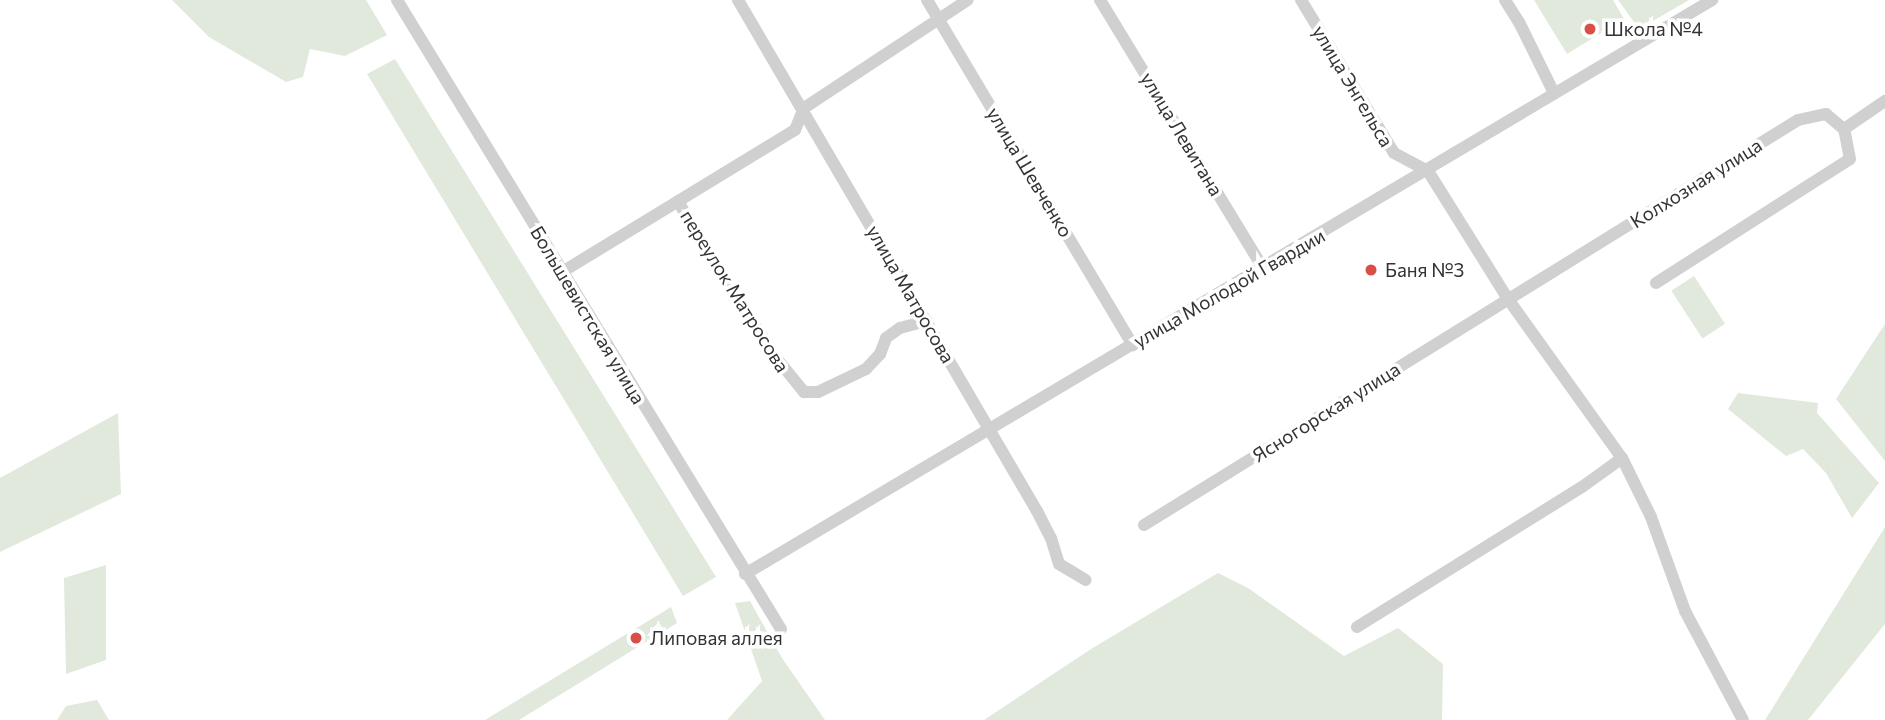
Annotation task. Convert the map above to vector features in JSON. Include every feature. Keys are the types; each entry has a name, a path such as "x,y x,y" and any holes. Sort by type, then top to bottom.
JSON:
{"street":[{"name":"Большевистская улица","path":"397,0 781,629"},
{"name":"улица Матросова","path":"738,0 804,108 989,429 1051,538 1059,564 1087,580"},
{"name":"улица Шевченко","path":"928,0 1133,345"},
{"path":"562,272 795,130 804,108 968,0"},
{"name":"улица Левитана","path":"1100,0 1263,268"},
{"name":"улица Энгельса","path":"1301,0 1394,153 1428,171"},
{"path":"1505,0 1519,22 1554,93"},
{"name":"улица Молодой Гвардии","path":"745,574 1712,0"},
{"path":"1656,283 1850,159 1844,129 1885,101"},
{"name":"Колхозная улица","path":"1508,299 1798,120 1826,114 1844,129"},
{"path":"1428,171 1508,299 1622,458 1651,517 1685,611 1742,720"},
{"name":"переулок Матросова","path":"678,201 711,259 777,359 804,391 818,393 866,369 880,354 886,338 900,328 927,321"},
{"name":"Ясногорская улица","path":"1144,525 1508,299"},
{"path":"1357,627 1582,487 1622,458"}],"shaded area":[{"path":"172,0 366,0 387,35 345,56 310,49 303,77 286,82 209,37"},
{"name":"Школа №4","path":"1534,0 1613,0 1624,19 1567,54"},
{"path":"1618,0 1689,0 1639,29"},
{"path":"395,59 716,577 683,596 367,74"},
{"path":"1694,276 1725,324 1702,339 1671,291"},
{"path":"1885,324 1885,461 1836,399"},
{"path":"1738,393 1818,403 1817,413 1879,483 1852,518 1826,473 1803,449 1786,456 1728,409"},
{"path":"118,413 121,494 0,552 0,478"},
{"path":"1885,527 1885,624 1808,720 1765,720"},
{"path":"106,565 106,660 66,674 64,578"},
{"path":"1218,573 1248,588 1344,656 1398,628 1443,664 1442,720 984,720 1091,649"},
{"path":"750,601 782,658 825,720 727,720 762,681 735,603"},
{"path":"671,607 677,623 519,720 485,720"},
{"path":"97,700 109,720 57,720 66,706"}],"place":[{"name":"Школа №4","path":"1590,29"},
{"name":"Баня №3","path":"1371,270"},
{"name":"Липовая аллея","path":"636,638"}]}
